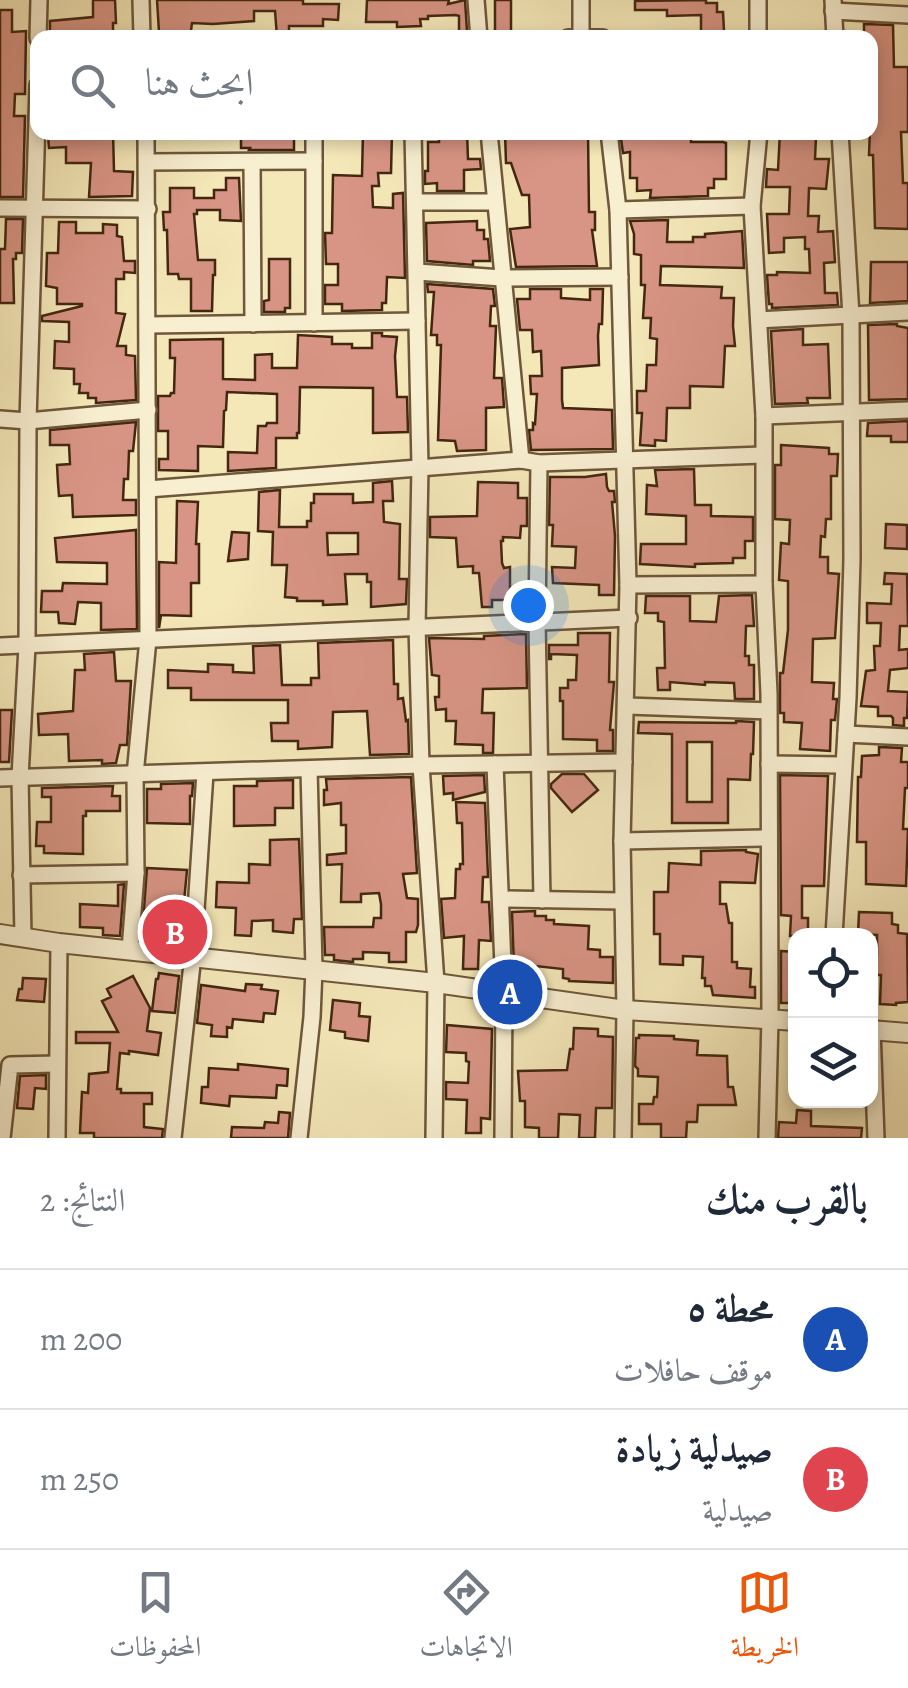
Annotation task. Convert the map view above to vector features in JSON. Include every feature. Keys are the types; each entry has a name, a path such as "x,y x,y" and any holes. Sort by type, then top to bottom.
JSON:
{"street":[{"path":"38,30 39,0"},
{"path":"140,0 142,30"},
{"path":"476,0 479,30"},
{"path":"581,0 581,30"},
{"path":"758,0 758,30"},
{"path":"833,6 908,15"},
{"path":"23,937 20,778 27,646 28,420 37,140"},
{"path":"130,950 136,873 135,775 148,639 146,140"},
{"path":"314,140 314,323"},
{"path":"413,140 420,467 417,627 420,765 436,983 434,1138"},
{"path":"489,140 521,460"},
{"path":"610,140 618,210 628,585 622,841 623,1138"},
{"path":"758,140 752,206 764,416 770,1018 766,1138"},
{"path":"834,928 852,559 851,316 840,140"},
{"path":"147,162 314,162"},
{"path":"252,162 253,324"},
{"path":"416,202 495,202"},
{"path":"618,210 752,206"},
{"path":"0,208 148,209"},
{"path":"418,272 502,278 620,277"},
{"path":"759,320 908,312"},
{"path":"148,324 418,321"},
{"path":"0,420 148,410"},
{"path":"764,416 908,410"},
{"path":"148,489 521,460 540,463 763,455"},
{"path":"540,463 537,621 542,900"},
{"path":"628,585 764,584"},
{"path":"0,646 628,618"},
{"path":"626,706 768,711"},
{"path":"846,734 908,737"},
{"path":"0,778 624,762"},
{"path":"495,764 504,992 503,1138"},
{"path":"769,764 842,765"},
{"path":"299,1138 314,969 308,769"},
{"path":"173,1138 193,956 205,773"},
{"path":"622,841 768,838"},
{"path":"22,875 136,873"},
{"path":"502,899 622,901"},
{"path":"0,934 436,983 625,1010 788,1020"},
{"path":"57,1138 59,943"},
{"path":"878,1031 908,1033"},
{"path":"2,1138 10,1065 57,1064"},
{"path":"875,1108 876,1138"}],"building":[{"path":"93,0 115,0 113,30 50,30 50,21 93,17"},
{"path":"157,0 303,0 303,4 339,4 338,20 323,19 323,26 276,30 275,11 254,11 254,21 192,23 191,30 159,30"},
{"path":"367,0 449,0 448,4 465,0 467,30 459,30 456,15 428,16 420,19 421,26 366,22"},
{"path":"495,0 511,0 511,30 495,30"},
{"path":"635,1 717,3 717,12 723,12 724,30 701,30 701,15 667,16 667,10 635,10"},
{"path":"0,10 12,10 12,32 26,31 25,94 15,94 14,116 25,116 23,197 0,197"},
{"path":"864,24 893,25 894,67 908,67 908,132 901,132 903,183 908,183 908,229 875,228 873,155 869,155 870,140 878,140 878,30 864,30"},
{"path":"48,140 113,140 114,171 133,172 132,196 89,197 91,163 66,163 66,147 49,148"},
{"path":"241,140 294,140 294,150 241,148"},
{"path":"363,140 392,140 391,173 378,173 379,186 372,186 373,207 393,208 393,194 403,193 405,278 387,277 382,310 342,311 342,304 325,304 325,285 338,285 338,264 326,264 325,233 332,233 333,175 362,176"},
{"path":"467,140 468,159 480,159 481,169 464,170 464,191 437,191 437,183 425,184 428,142"},
{"path":"505,140 588,140 589,212 595,212 592,230 597,266 516,267 510,229 530,227 529,195 522,195 511,163 506,163"},
{"path":"621,140 723,142 726,179 714,179 708,196 650,198 651,190 637,191 637,178 630,178 630,152 623,153"},
{"path":"780,140 816,140 815,159 829,159 826,189 809,188 808,216 819,216 818,232 833,231 835,262 824,263 825,293 837,293 838,305 772,308 769,304 767,275 810,273 805,237 784,238 784,252 769,253 767,214 789,214 790,187 766,187 767,169 778,170"},
{"path":"226,178 239,178 241,221 220,220 220,210 197,210 194,214 198,260 215,260 215,275 212,311 191,311 191,279 168,274 163,212 170,212 170,188 194,188 194,198 214,198 214,190 226,190"},
{"path":"6,219 23,219 22,253 16,253 13,259 14,303 0,303 0,249 5,249"},
{"path":"668,220 667,242 693,242 693,237 705,234 742,231 744,268 661,266 660,285 722,287 721,298 734,298 735,346 725,346 723,387 690,386 690,408 667,408 666,441 655,440 655,446 640,445 642,413 637,413 637,391 646,391 647,365 656,365 657,339 650,338 651,318 643,318 645,285 641,285 641,255 634,254 630,221"},
{"path":"477,221 477,230 484,230 484,239 488,239 490,261 473,261 473,265 427,261 426,223"},
{"path":"59,222 76,222 76,233 103,233 103,224 117,225 124,261 135,261 135,273 124,272 124,279 116,279 116,313 125,314 117,346 126,346 126,355 135,356 136,400 96,403 96,398 88,398 88,393 79,393 80,384 74,384 74,369 54,368 55,341 69,342 69,322 42,321 42,316 82,306 57,304 57,288 46,286 47,253 58,253"},
{"path":"269,259 290,259 290,308 285,308 285,312 264,312 264,301 269,300"},
{"path":"871,262 908,262 908,301 870,303"},
{"path":"427,284 493,289 495,306 491,306 490,326 496,326 494,378 502,378 504,407 486,408 486,450 457,451 455,441 438,440 441,345 437,345 437,335 431,335 434,292 428,292"},
{"path":"530,289 561,289 561,298 590,300 590,289 603,289 599,365 562,368 562,400 563,408 612,410 613,449 531,450 529,430 535,424 537,394 531,394 530,376 542,376 541,351 533,352 532,330 520,330 517,299 530,299"},
{"path":"897,324 908,328 908,399 869,400 868,325"},
{"path":"803,329 803,345 828,344 830,398 775,404 771,331"},
{"path":"372,333 397,337 397,397 407,397 408,432 373,433 373,388 300,387 299,433 297,438 276,438 276,468 228,471 228,452 257,453 258,426 277,423 277,394 227,392 223,447 198,446 198,471 159,470 159,459 168,459 168,431 158,431 158,396 174,393 175,358 170,358 170,340 223,339 223,379 255,380 255,355 272,354 272,368 297,368 298,335 332,337 332,344 372,348"},
{"path":"908,421 908,442 891,442 891,436 867,436 868,423"},
{"path":"136,422 123,500 136,500 136,515 73,517 72,495 59,496 57,465 70,464 69,445 50,445 50,430"},
{"path":"781,445 829,448 829,454 838,454 837,476 831,476 831,519 826,519 825,537 821,536 820,557 828,557 828,573 839,574 835,638 813,639 812,682 834,683 833,699 837,699 835,720 831,720 830,751 800,749 802,723 784,722 784,713 780,713 788,581 779,580 781,543 789,544 790,520 775,519 775,465 781,465"},
{"path":"694,469 695,505 711,505 711,516 753,517 753,541 745,541 745,558 695,567 640,564 641,544 686,544 686,516 646,514 647,485 657,486 655,470"},
{"path":"606,474 607,487 614,491 615,502 614,595 599,595 599,585 553,583 552,567 575,568 576,547 552,546 553,525 549,525 550,477"},
{"path":"392,481 393,501 383,501 384,522 400,524 399,579 407,579 406,604 371,607 371,582 367,582 367,574 345,574 347,604 323,605 323,601 285,597 287,565 272,565 273,532 258,531 259,492 280,490 279,527 307,527 314,494 353,494 353,503 373,502 373,483","holes":["327,533 358,533 358,554 328,555"]},
{"path":"478,482 518,483 518,498 527,498 527,526 521,526 520,538 503,537 501,541 502,563 504,568 510,567 510,600 492,600 492,607 482,607 479,573 473,573 473,566 458,567 456,538 430,537 430,517 477,516"},
{"path":"177,501 198,502 199,583 191,583 191,616 161,615 159,628 159,562 176,563"},
{"path":"886,524 907,525 907,549 885,548"},
{"path":"136,530 137,629 101,630 101,603 78,602 75,624 59,623 58,612 41,612 42,591 62,591 63,583 107,584 107,563 57,562 55,538"},
{"path":"232,532 249,533 248,559 228,561"},
{"path":"885,573 907,574 908,626 900,626 899,650 908,649 908,668 890,670 888,691 908,692 904,726 893,725 891,716 878,716 878,707 861,706 866,671 875,670 874,646 880,646 881,623 867,623 867,603 891,604 892,584 884,584"},
{"path":"752,595 754,626 746,626 745,656 749,656 749,665 754,665 754,699 735,699 734,683 670,682 670,690 658,690 657,668 665,668 664,622 658,621 658,613 645,613 646,596 690,596 690,621 716,622 719,596"},
{"path":"578,633 610,633 613,751 597,751 597,740 563,739 560,688 568,688 568,680 576,680 577,655 551,654 549,659 549,645 578,645"},
{"path":"526,634 527,688 483,689 482,713 494,713 493,753 483,753 483,745 455,744 456,721 446,721 446,709 436,710 439,676 432,675 429,638 484,639"},
{"path":"393,640 394,684 398,684 398,699 403,698 408,720 409,754 370,755 367,711 333,712 332,747 298,749 298,741 272,741 271,723 288,723 288,700 191,700 191,688 168,688 168,670 208,672 208,664 233,665 233,672 254,673 253,646 280,645 282,685 311,685 311,678 319,678 318,643"},
{"path":"114,652 116,681 131,681 127,745 120,745 116,763 69,761 68,734 39,735 38,714 73,711 75,670 85,670 84,654"},
{"path":"0,710 12,710 9,762 0,762"},
{"path":"639,722 754,722 753,754 750,780 728,779 728,823 672,823 672,734 638,733","holes":["687,742 712,742 712,802 687,802"]},
{"path":"879,747 902,748 901,762 908,762 903,829 908,829 906,886 866,884 866,842 857,842 862,756 879,755"},
{"path":"562,774 584,774 598,790 572,812 551,788"},
{"path":"484,775 485,792 453,800 453,793 444,794 443,776"},
{"path":"780,775 828,776 824,886 802,886 802,918 808,918 808,928 790,928 791,916 781,915"},
{"path":"411,777 417,873 403,874 407,898 418,899 418,925 416,932 406,932 406,962 389,962 389,953 363,952 363,959 353,962 334,960 334,955 325,955 324,927 373,927 374,918 381,918 381,904 379,893 361,894 361,902 341,902 342,864 327,865 327,855 346,853 346,825 341,825 341,803 324,805 326,779"},
{"path":"293,780 293,808 275,808 275,825 234,826 234,786"},
{"path":"193,783 190,824 147,823 147,789 161,789 161,784"},
{"path":"113,786 112,796 120,796 120,811 86,811 83,854 44,853 44,846 36,846 37,822 51,822 51,797 42,797 42,788"},
{"path":"456,802 485,803 488,877 483,877 482,902 489,902 491,941 479,940 478,969 463,969 464,936 444,938 441,899 455,898 456,869 463,864 462,823 457,823"},
{"path":"299,839 302,919 294,919 293,933 273,931 273,920 252,921 251,936 235,935 236,908 216,907 217,882 249,883 249,864 270,865 270,840"},
{"path":"746,850 758,854 755,883 720,882 720,904 726,904 732,923 732,962 737,962 737,968 751,969 750,987 755,987 755,998 713,995 711,986 705,986 702,978 703,957 683,956 683,965 660,964 660,934 654,934 654,892 668,892 669,863 701,865 701,851"},
{"path":"147,868 187,870 179,930 169,930 169,936 142,935"},
{"path":"124,884 120,936 103,935 103,928 80,927 80,904 118,906 118,885"},
{"path":"535,911 535,916 546,916 554,924 589,926 588,949 600,950 600,957 613,957 613,983 569,981 563,978 563,969 514,969 512,912"},
{"path":"859,912 892,913 892,924 898,925 898,933 907,934 908,1002 880,1004 878,928 858,928"},
{"path":"781,951 788,951 788,1003 781,1003"},
{"path":"159,973 179,976 175,1013 152,1011"},
{"path":"133,976 150,1008 147,1031 161,1033 158,1055 120,1053 117,1089 121,1093 152,1093 152,1104 144,1104 144,1127 163,1129 162,1138 94,1138 94,1133 80,1133 82,1092 88,1093 89,1074 108,1072 110,1043 76,1043 76,1032 118,1032 102,1001 111,997 107,989"},
{"path":"23,978 46,979 44,1002 17,1000"},
{"path":"246,984 278,991 275,1014 264,1013 263,1022 233,1019 232,1028 227,1027 227,1037 211,1036 212,1025 197,1023 201,985 245,991"},
{"path":"333,1000 360,1003 359,1016 370,1017 368,1041 345,1038 345,1032 330,1030"},
{"path":"447,1025 492,1029 490,1119 481,1118 481,1133 466,1133 467,1100 446,1099 446,1082 468,1083 469,1062 466,1053 446,1052"},
{"path":"574,1028 598,1029 598,1036 613,1037 612,1108 596,1108 595,1138 579,1138 580,1115 559,1114 558,1138 539,1138 539,1128 525,1127 525,1101 520,1101 518,1071 567,1070"},
{"path":"639,1035 698,1041 697,1055 727,1056 728,1087 733,1087 736,1105 698,1105 697,1122 687,1122 686,1138 661,1138 661,1124 639,1124 639,1104 653,1104 658,1077 638,1076 635,1066"},
{"path":"238,1064 288,1069 287,1086 277,1085 276,1098 230,1096 229,1106 201,1103 202,1087 208,1087 209,1068 238,1070"},
{"path":"46,1075 46,1089 35,1088 33,1109 17,1108 20,1076"},
{"path":"797,1110 811,1111 811,1126 862,1128 861,1138 778,1138 779,1122 796,1123"},
{"path":"279,1112 290,1113 288,1138 231,1138 232,1127 264,1128 265,1122 278,1123"}],"place":[{"name":"صيدلية زيادة","path":"175,932"},
{"name":"محطة ٥","path":"510,992"}]}
